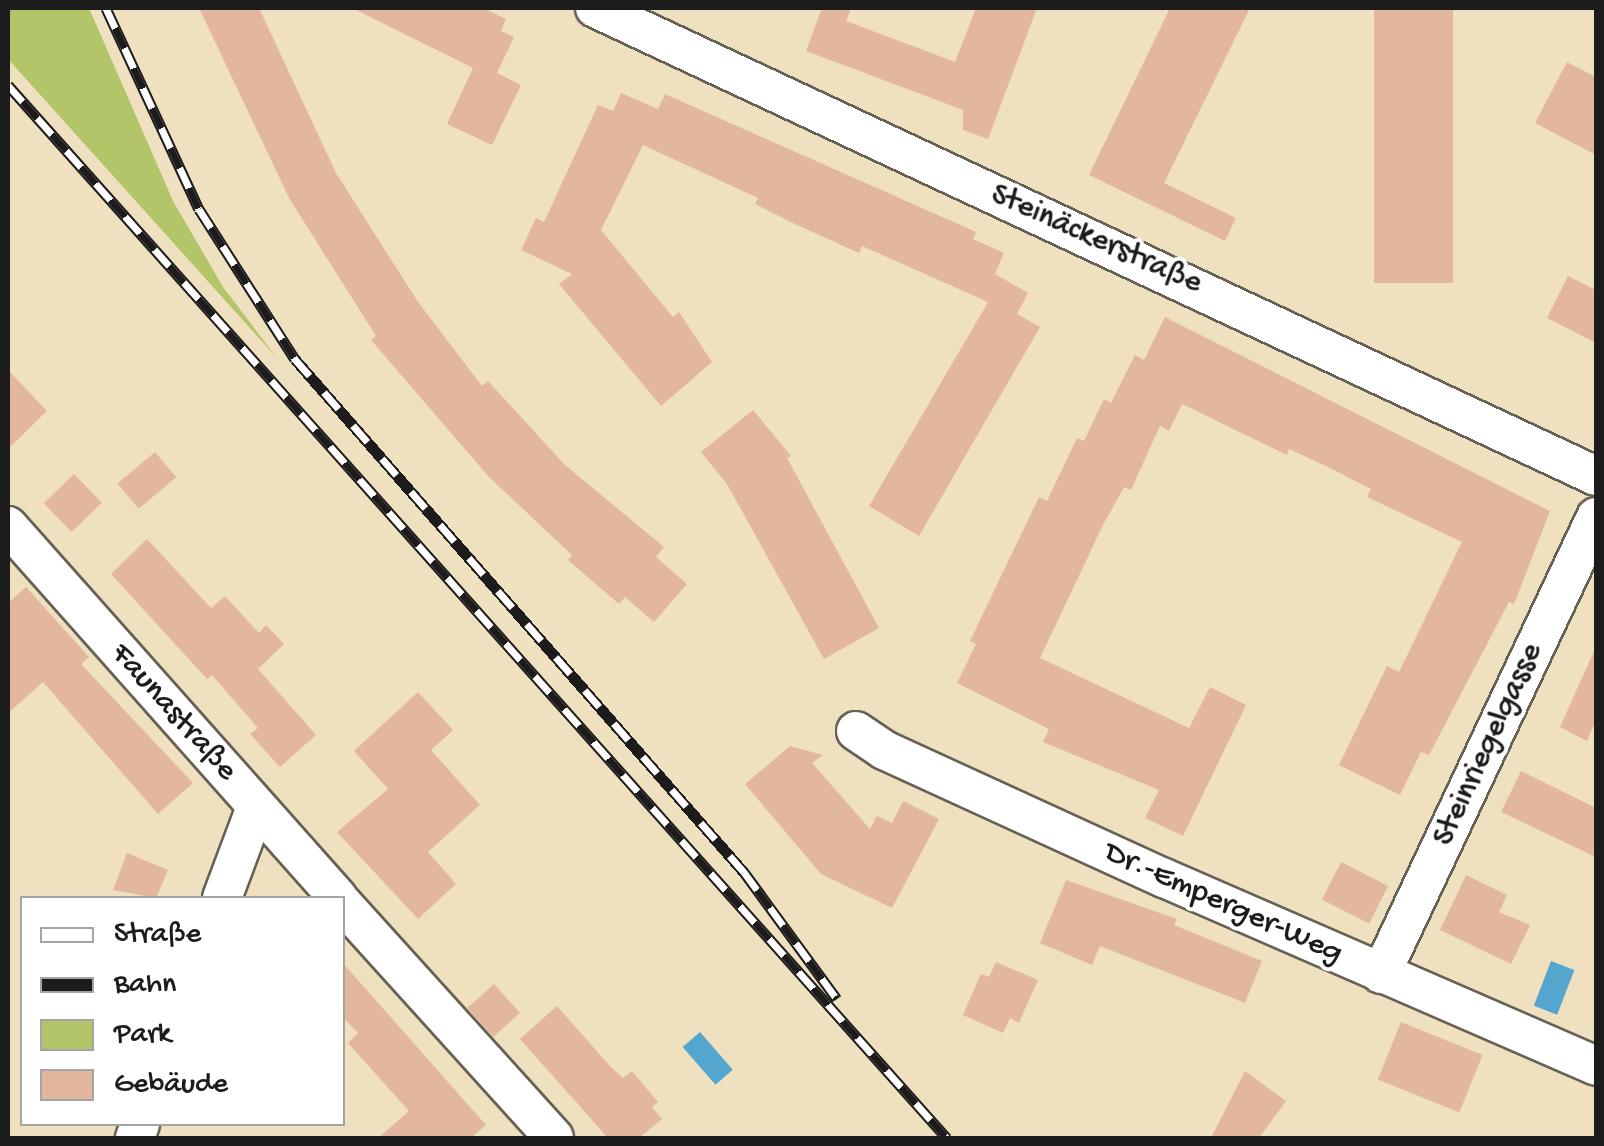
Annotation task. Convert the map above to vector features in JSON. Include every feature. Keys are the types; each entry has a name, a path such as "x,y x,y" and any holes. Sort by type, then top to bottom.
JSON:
{"street":[{"name":"Steinäckerstraße","path":"620,12 1596,476"},
{"name":"Steinriegelgasse","path":"1381,974 1596,517"},
{"name":"Faunastraße","path":"8,526 336,896"},
{"name":"Dr.-Emperger-Weg","path":"856,731 884,750 1381,974 1596,1066"},
{"path":"223,896 256,807"},
{"name":"Faunastraße","path":"345,907 554,1138"}],"green space":[{"path":"8,8 89,8 173,201 223,287 276,357 8,59"}],"water":[{"path":"1551,961 1574,970 1557,1015 1534,1006"},
{"path":"700,1032 733,1070 715,1085 683,1047"}],"building":[{"path":"199,8 259,8 336,173 418,302 482,386 488,381 565,465 664,547 656,557 687,584 654,622 625,597 619,604 568,560 572,555 489,477 371,340 376,336 289,198"},
{"path":"352,8 483,8 506,19 501,31 514,37 497,73 521,85 492,145 447,124 473,68"},
{"path":"822,8 851,8 846,21 955,62 976,8 1037,8 988,139 963,130 963,110 806,51"},
{"path":"1170,8 1250,8 1164,183 1236,218 1225,241 1089,175"},
{"path":"1374,8 1453,8 1453,283 1374,283"},
{"path":"1567,62 1596,77 1596,155 1535,123"},
{"path":"621,93 658,109 665,94 976,232 973,239 1004,253 995,274 1028,293 1017,314 1040,327 919,536 869,506 988,302 862,246 859,253 797,225 755,204 758,198 643,145 601,230 673,317 679,312 712,362 661,406 559,284 572,274 521,250 536,218 544,222 598,105 613,111"},
{"path":"1568,276 1596,290 1596,343 1547,318"},
{"path":"1165,317 1550,511 1514,604 1509,602 1429,755 1421,752 1400,795 1339,765 1387,666 1399,672 1462,542 1367,497 1371,489 1330,468 1289,449 1287,455 1182,404 1169,431 1160,426 1131,490 1124,487 1040,658 1189,728 1210,687 1246,705 1183,836 1145,818 1159,790 1043,742 1049,729 957,683 976,644 970,641 1039,497 1047,501 1077,438 1084,441 1104,399 1111,403 1135,355 1144,360"},
{"path":"8,370 47,411 8,449"},
{"path":"753,410 791,456 787,458 879,628 824,659 727,484 701,452"},
{"path":"155,452 176,477 139,509 117,483"},
{"path":"74,474 102,503 72,532 44,503"},
{"path":"147,539 211,608 225,596 259,633 266,625 284,644 258,669 316,735 280,767 250,734 258,728 212,675 207,679 111,574"},
{"path":"26,587 89,657 81,664 193,783 158,814 43,682 8,713 8,603"},
{"path":"1596,647 1596,720 1587,741 1560,727"},
{"path":"418,692 453,730 431,750 480,805 428,852 456,884 418,919 337,832 388,789 354,751"},
{"path":"790,746 823,755 812,763 870,829 877,816 892,823 903,801 939,819 892,908 821,874 745,784"},
{"path":"1521,771 1596,808 1596,857 1501,812"},
{"path":"127,853 168,870 157,896 113,890"},
{"path":"1341,862 1388,886 1369,923 1322,899"},
{"path":"1466,875 1507,895 1499,912 1530,925 1511,964 1440,930"},
{"path":"1066,880 1177,919 1174,925 1262,961 1245,1003 1100,946 1092,965 1040,943"},
{"path":"996,962 1038,980 1019,1023 1010,1018 1003,1033 963,1015 981,974 989,977"},
{"path":"345,965 486,1125 471,1138 378,1138 409,1111 348,1043 358,1033 345,1019"},
{"path":"494,984 520,1013 493,1037 467,1008"},
{"path":"557,1006 610,1066 623,1078 632,1071 658,1102 652,1107 662,1119 639,1138 608,1138 520,1039"},
{"path":"1401,1022 1483,1055 1459,1112 1378,1079"},
{"path":"1245,1071 1286,1101 1259,1138 1211,1138"}],"railway":[{"path":"106,8 199,209 295,359 744,872 837,999"},
{"path":"8,85 947,1138"}]}
